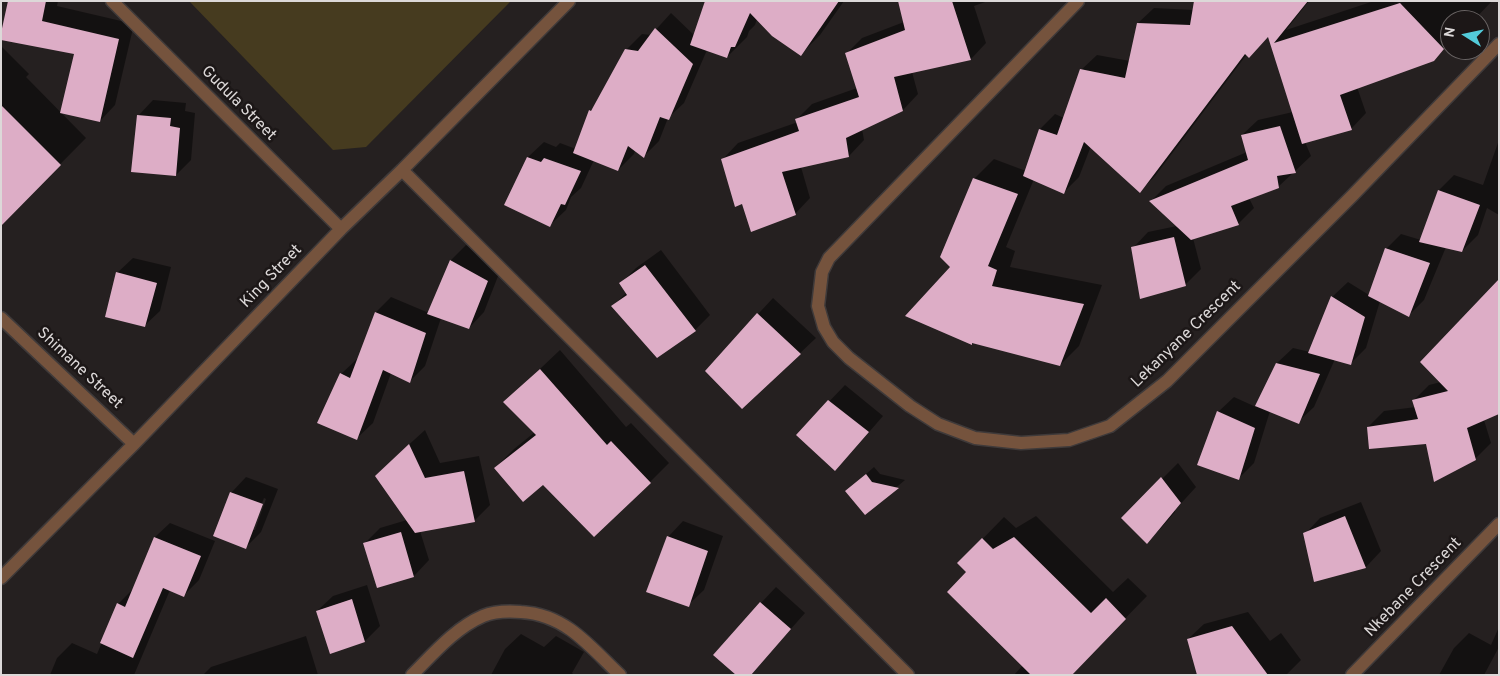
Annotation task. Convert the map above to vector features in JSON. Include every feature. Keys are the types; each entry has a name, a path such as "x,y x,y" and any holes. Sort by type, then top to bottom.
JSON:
{"street":[{"name":"Gudula Street","path":"112,1 341,229"},
{"name":"King Street","path":"1,578 134,444 341,229 569,1"},
{"name":"Lekanyane Crescent","path":"1078,1 829,258 822,272 818,306 824,327 833,342 849,358 910,406 938,424 975,438 1022,443 1069,440 1110,426 1174,374 1352,196 1499,44"},
{"path":"402,170 908,675"},
{"name":"Shimane Street","path":"1,318 134,444"},
{"name":"Nkebane Crescent","path":"1352,675 1499,524"},
{"path":"412,675 434,652 465,626 484,616 507,611 533,613 556,621 572,631 620,675"}],"shaded area":[{"path":"189,1 511,1 366,147 333,150"}],"building":[{"path":"8,1 46,1 42,21 119,39 100,122 60,113 74,54 1,40"},
{"path":"705,1 839,1 801,56 772,36 750,13 735,47 731,47 727,58 690,45"},
{"path":"898,1 952,1 971,60 894,77 903,111 846,138 849,157 782,172 796,215 751,232 742,204 735,207 721,159 799,131 795,119 859,97 845,53 905,30"},
{"path":"1194,1 1308,1 1274,43 1400,3 1440,45 1440,54 1434,61 1340,95 1352,130 1302,144 1268,37 1249,58 1245,54 1140,193 1084,142 1064,194 1023,176 1039,129 1057,135 1080,69 1125,78 1137,23 1190,25"},
{"path":"655,28 693,64 669,120 660,117 644,158 628,146 618,171 573,153 589,110 591,111 625,49 638,51"},
{"path":"1,105 61,165 1,226"},
{"path":"137,115 171,118 170,126 180,128 176,176 131,172"},
{"path":"1280,126 1296,173 1277,176 1279,188 1231,206 1239,225 1191,240 1149,201 1248,160 1241,135"},
{"path":"527,157 541,162 544,158 581,171 565,205 561,204 550,227 504,205"},
{"path":"973,178 1018,194 988,266 997,270 992,286 1084,304 1060,366 972,343 972,345 905,316 950,267 940,257"},
{"path":"1438,190 1480,205 1462,252 1419,242"},
{"path":"1174,237 1186,286 1140,299 1131,247"},
{"path":"1385,248 1430,263 1409,317 1368,296"},
{"path":"450,260 488,281 469,329 427,314"},
{"path":"645,265 696,331 657,358 611,306 627,295 619,283"},
{"path":"116,272 157,283 145,327 105,317"},
{"path":"1499,279 1499,414 1467,428 1476,460 1434,482 1426,444 1369,449 1367,427 1418,419 1412,400 1448,391 1420,362"},
{"path":"1331,296 1365,317 1351,365 1308,353"},
{"path":"375,312 426,333 410,383 383,370 357,440 317,423 340,373 350,378"},
{"path":"757,313 801,354 742,409 705,371"},
{"path":"1276,363 1320,374 1299,424 1255,406"},
{"path":"540,369 607,445 611,441 651,483 594,537 543,485 523,502 494,468 536,435 503,402"},
{"path":"828,400 869,432 835,471 796,435"},
{"path":"1217,411 1255,428 1239,480 1197,465"},
{"path":"409,444 425,478 464,471 475,522 415,533 375,476"},
{"path":"866,474 872,482 899,488 865,515 845,491"},
{"path":"1161,477 1181,503 1147,544 1121,518"},
{"path":"230,492 263,504 246,549 213,536"},
{"path":"1345,516 1366,568 1314,582 1303,533"},
{"path":"401,532 414,577 377,588 363,543"},
{"path":"667,536 708,551 689,607 646,592"},
{"path":"154,537 201,556 184,597 163,588 133,658 100,643 117,603 125,607"},
{"path":"1014,537 1091,613 1106,598 1126,619 1072,675 1031,675 947,592 966,572 957,563 982,538 993,549"},
{"path":"352,599 365,642 330,654 316,611"},
{"path":"760,602 791,629 751,675 736,675 713,655"},
{"path":"1232,626 1268,675 1197,675 1187,639"}]}
